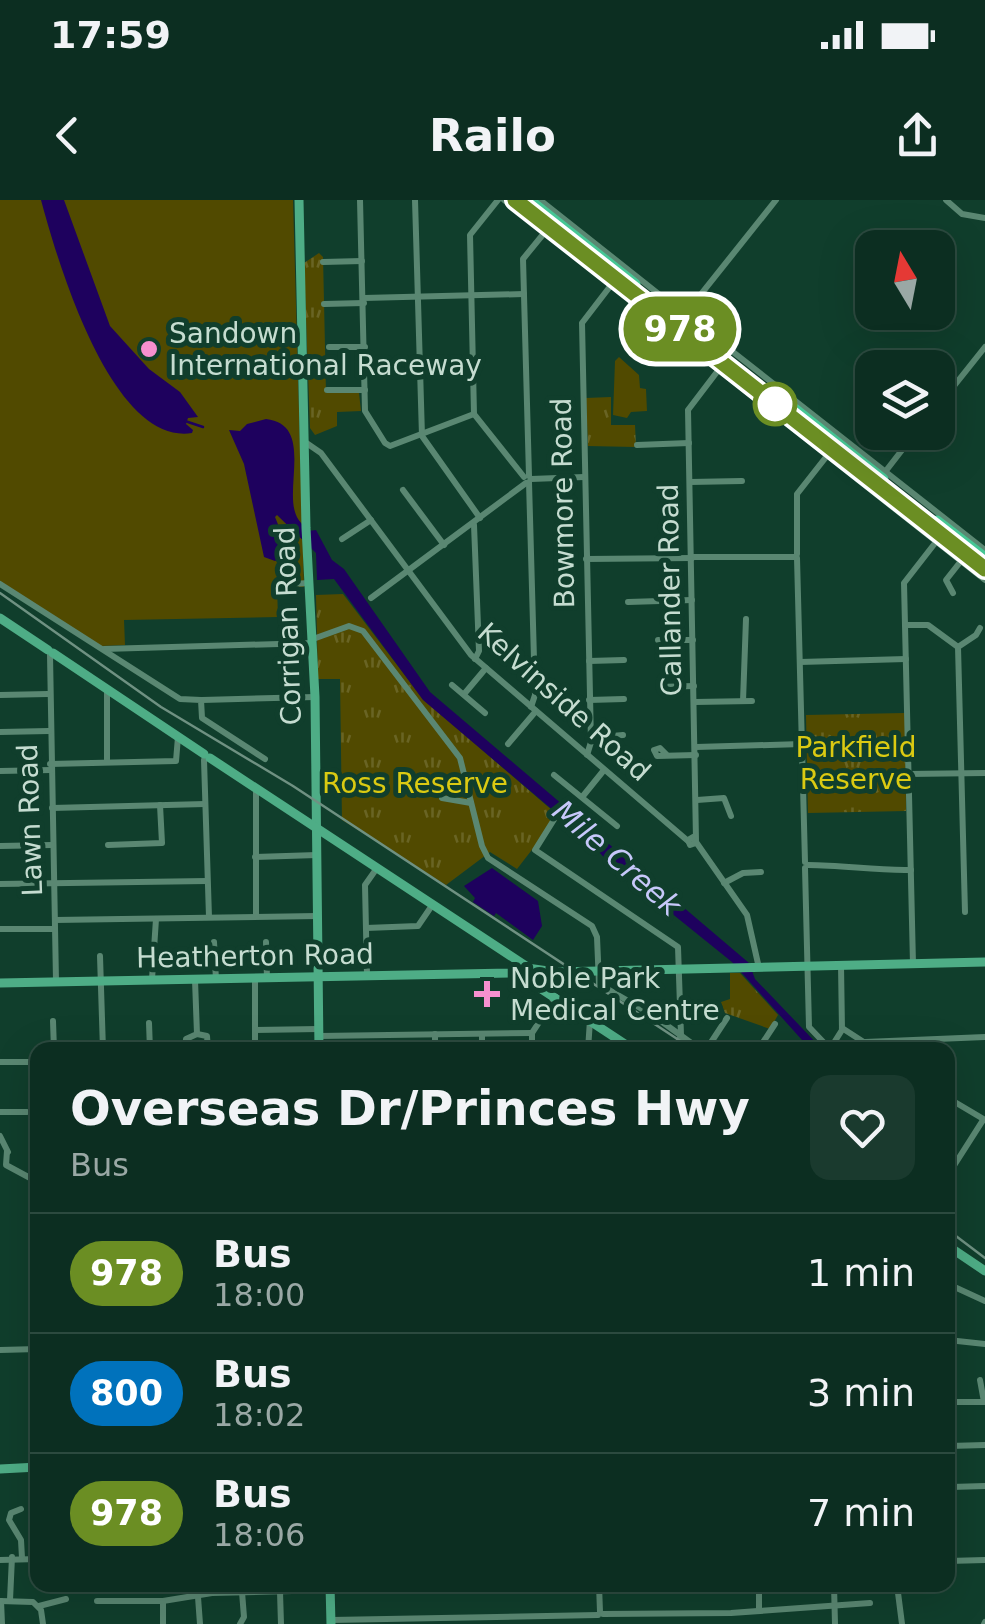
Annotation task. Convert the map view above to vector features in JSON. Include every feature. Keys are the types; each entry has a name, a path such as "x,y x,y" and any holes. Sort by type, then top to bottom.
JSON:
{"highway":[{"path":"515,200 798,412 985,569"},
{"path":"528,200 642,300 677,323 721,366 829,450 940,533 985,554"},
{"path":"798,412 832,444 829,450"}],"main road":[{"name":"Corrigan Road","path":"299,200 306,528 315,697 319,1042"},
{"path":"0,618 514,958 555,998 622,1042"},
{"name":"Heatherton Road","path":"0,984 985,962"},
{"path":"529,975 542,980 552,973"},
{"path":"529,975 555,998"},
{"path":"955,1251 985,1272"},
{"path":"0,1469 30,1468"},
{"path":"330,1592 331,1622"}],"street":[{"path":"360,200 367,418 385,443 397,445 474,414"},
{"path":"415,200 422,436 477,521 478,646 473,657"},
{"path":"528,480 474,414 470,236 501,200 620,280"},
{"path":"540,200 666,299 677,323"},
{"path":"677,323 776,200"},
{"path":"946,200 962,214 985,218"},
{"path":"508,744 531,706 534,690 523,259 544,232"},
{"path":"323,262 362,261"},
{"name":"Bowmore Road","path":"590,738 582,323 620,280"},
{"path":"324,304 524,294"},
{"path":"677,323 700,326 985,554"},
{"path":"328,348 364,347"},
{"path":"955,385 985,347"},
{"name":"Callander Road","path":"693,841 697,800 688,409 721,366"},
{"path":"327,390 365,390"},
{"path":"637,444 689,444"},
{"name":"Kelvinside Road","path":"305,447 326,461 473,657 693,841 747,915 756,968"},
{"path":"823,1042 809,1028 796,556 797,494 829,450"},
{"path":"885,472 902,450"},
{"path":"371,598 528,480 584,477"},
{"path":"690,482 742,482"},
{"path":"403,490 444,546"},
{"path":"342,539 371,520"},
{"path":"913,964 905,578 940,533 961,561 985,580"},
{"path":"586,560 796,556"},
{"path":"953,593 946,580 961,561"},
{"path":"276,584 309,583"},
{"path":"0,584 180,699 315,697"},
{"path":"628,602 692,600"},
{"path":"694,702 748,701 746,619"},
{"path":"905,625 928,625 958,647"},
{"path":"101,649 313,641 342,628 359,632 456,758 488,858 594,928 600,985 691,1042"},
{"path":"958,647 976,636 980,628"},
{"path":"658,640 694,640"},
{"path":"958,647 966,912"},
{"name":"Lawn Road","path":"50,653 56,982"},
{"path":"800,662 906,659"},
{"path":"589,661 624,660"},
{"path":"465,692 486,668"},
{"path":"452,684 485,713"},
{"path":"660,687 694,686"},
{"path":"106,690 106,762"},
{"path":"0,695 48,694"},
{"path":"201,700 202,718 265,759"},
{"path":"590,700 624,700"},
{"path":"0,732 49,731"},
{"path":"584,752 590,738 623,736"},
{"path":"0,771 176,761 178,737"},
{"path":"666,755 802,744"},
{"path":"206,757 210,917"},
{"path":"582,796 604,770"},
{"path":"908,774 985,773"},
{"path":"554,775 617,826"},
{"path":"316,784 342,784"},
{"path":"256,788 256,916"},
{"path":"442,798 471,803"},
{"path":"697,800 726,799 731,816"},
{"path":"52,808 205,804"},
{"path":"108,844 162,844 160,805"},
{"path":"555,818 535,850 676,944 678,1042"},
{"path":"0,846 52,845"},
{"path":"256,857 316,855"},
{"path":"806,865 911,870"},
{"path":"367,976 365,885 377,868"},
{"path":"724,883 743,873 760,872"},
{"path":"0,884 207,881"},
{"path":"366,928 418,926 433,904"},
{"path":"0,929 156,919 318,916"},
{"path":"152,981 156,919"},
{"path":"214,942 216,980"},
{"path":"266,942 267,979"},
{"path":"100,956 102,1042"},
{"path":"836,1042 845,1030 841,966"},
{"path":"254,979 255,1042"},
{"path":"195,980 197,1034"},
{"path":"532,1042 532,1033 555,998"},
{"path":"709,1042 727,1018"},
{"path":"589,1042 590,1020"},
{"path":"54,1021 54,1042"},
{"path":"149,1023 150,1042"},
{"path":"764,1042 776,1024"},
{"path":"255,1030 532,1033"},
{"path":"845,1030 865,1042 985,1037"},
{"path":"186,1042 197,1034 206,1036 207,1042"},
{"path":"435,1034 436,1042"},
{"path":"482,1034 482,1042"},
{"path":"1,1061 30,1062"},
{"path":"955,1102 984,1120 955,1164"},
{"path":"0,1112 27,1112"},
{"path":"0,1136 7,1151 5,1164 30,1176"},
{"path":"955,1287 985,1301"},
{"path":"955,1341 985,1344"},
{"path":"0,1350 30,1348"},
{"path":"955,1402 985,1402 980,1380"},
{"path":"955,1446 985,1445"},
{"path":"955,1489 985,1486"},
{"path":"21,1508 9,1520 22,1540 22,1558"},
{"path":"2,1624 12,1558"},
{"path":"0,1560 30,1558"},
{"path":"955,1561 985,1560"},
{"path":"97,1601 164,1602 207,1592"},
{"path":"240,1624 244,1617 242,1592 280,1592 281,1624"},
{"path":"759,1592 759,1608"},
{"path":"834,1592 835,1624"},
{"path":"899,1592 902,1624"},
{"path":"198,1597 200,1624"},
{"path":"4,1600 29,1600 39,1606 43,1624"},
{"path":"39,1606 66,1600"},
{"path":"163,1624 164,1602"},
{"path":"331,1622 536,1620 870,1603"}],"green space":[{"name":"Sandown International Raceway","path":"0,200 293,200 304,587 277,587 278,617 124,620 125,645 101,646 0,582"},
{"path":"319,253 323,257 326,393 359,393 361,411 337,412 337,426 315,435 310,428 304,263"},
{"path":"619,357 639,375 640,388 646,389 647,411 631,412 627,418 613,415 615,361"},
{"path":"611,397 611,425 635,425 636,447 588,446 586,398"},
{"name":"Ross Reserve","path":"343,594 423,699 561,818 560,822 555,820 517,869 490,852 446,885 342,820 340,679 318,679 316,595"},
{"name":"Parkfield Reserve","path":"905,713 906,811 808,813 806,715"},
{"path":"730,973 740,973 778,1015 770,1029 725,1013 721,1002 730,999"}],"water":[{"path":"41,200 64,200 110,326 149,369 180,392 198,417 188,418 186,424 192,433 163,429 136,410 113,381 74,303"},
{"path":"266,419 280,423 289,432 297,518 309,531 316,530 332,560 344,569 430,692 749,963 755,979 815,1042 804,1042 732,962 608,862 592,844 560,822 561,817 423,700 334,579 317,580 316,553 277,515 290,554 275,561 264,557 244,464 229,430 240,431 247,424"},
{"path":"492,868 538,901 542,926 533,940 496,913 494,916 473,902 475,898 464,886"}],"waterway":[{"name":"Mile Creek","path":"185,421 203,427"}],"railway":[{"path":"0,593 161,707 293,786 682,1042"},
{"path":"955,1235 985,1258"}],"bus line":[{"name":"978","path":"515,200 985,569"}],"place":[{"name":"Sandown International Raceway","path":"149,349"},
{"name":"Noble Park Medical Centre","path":"487,994"}]}
